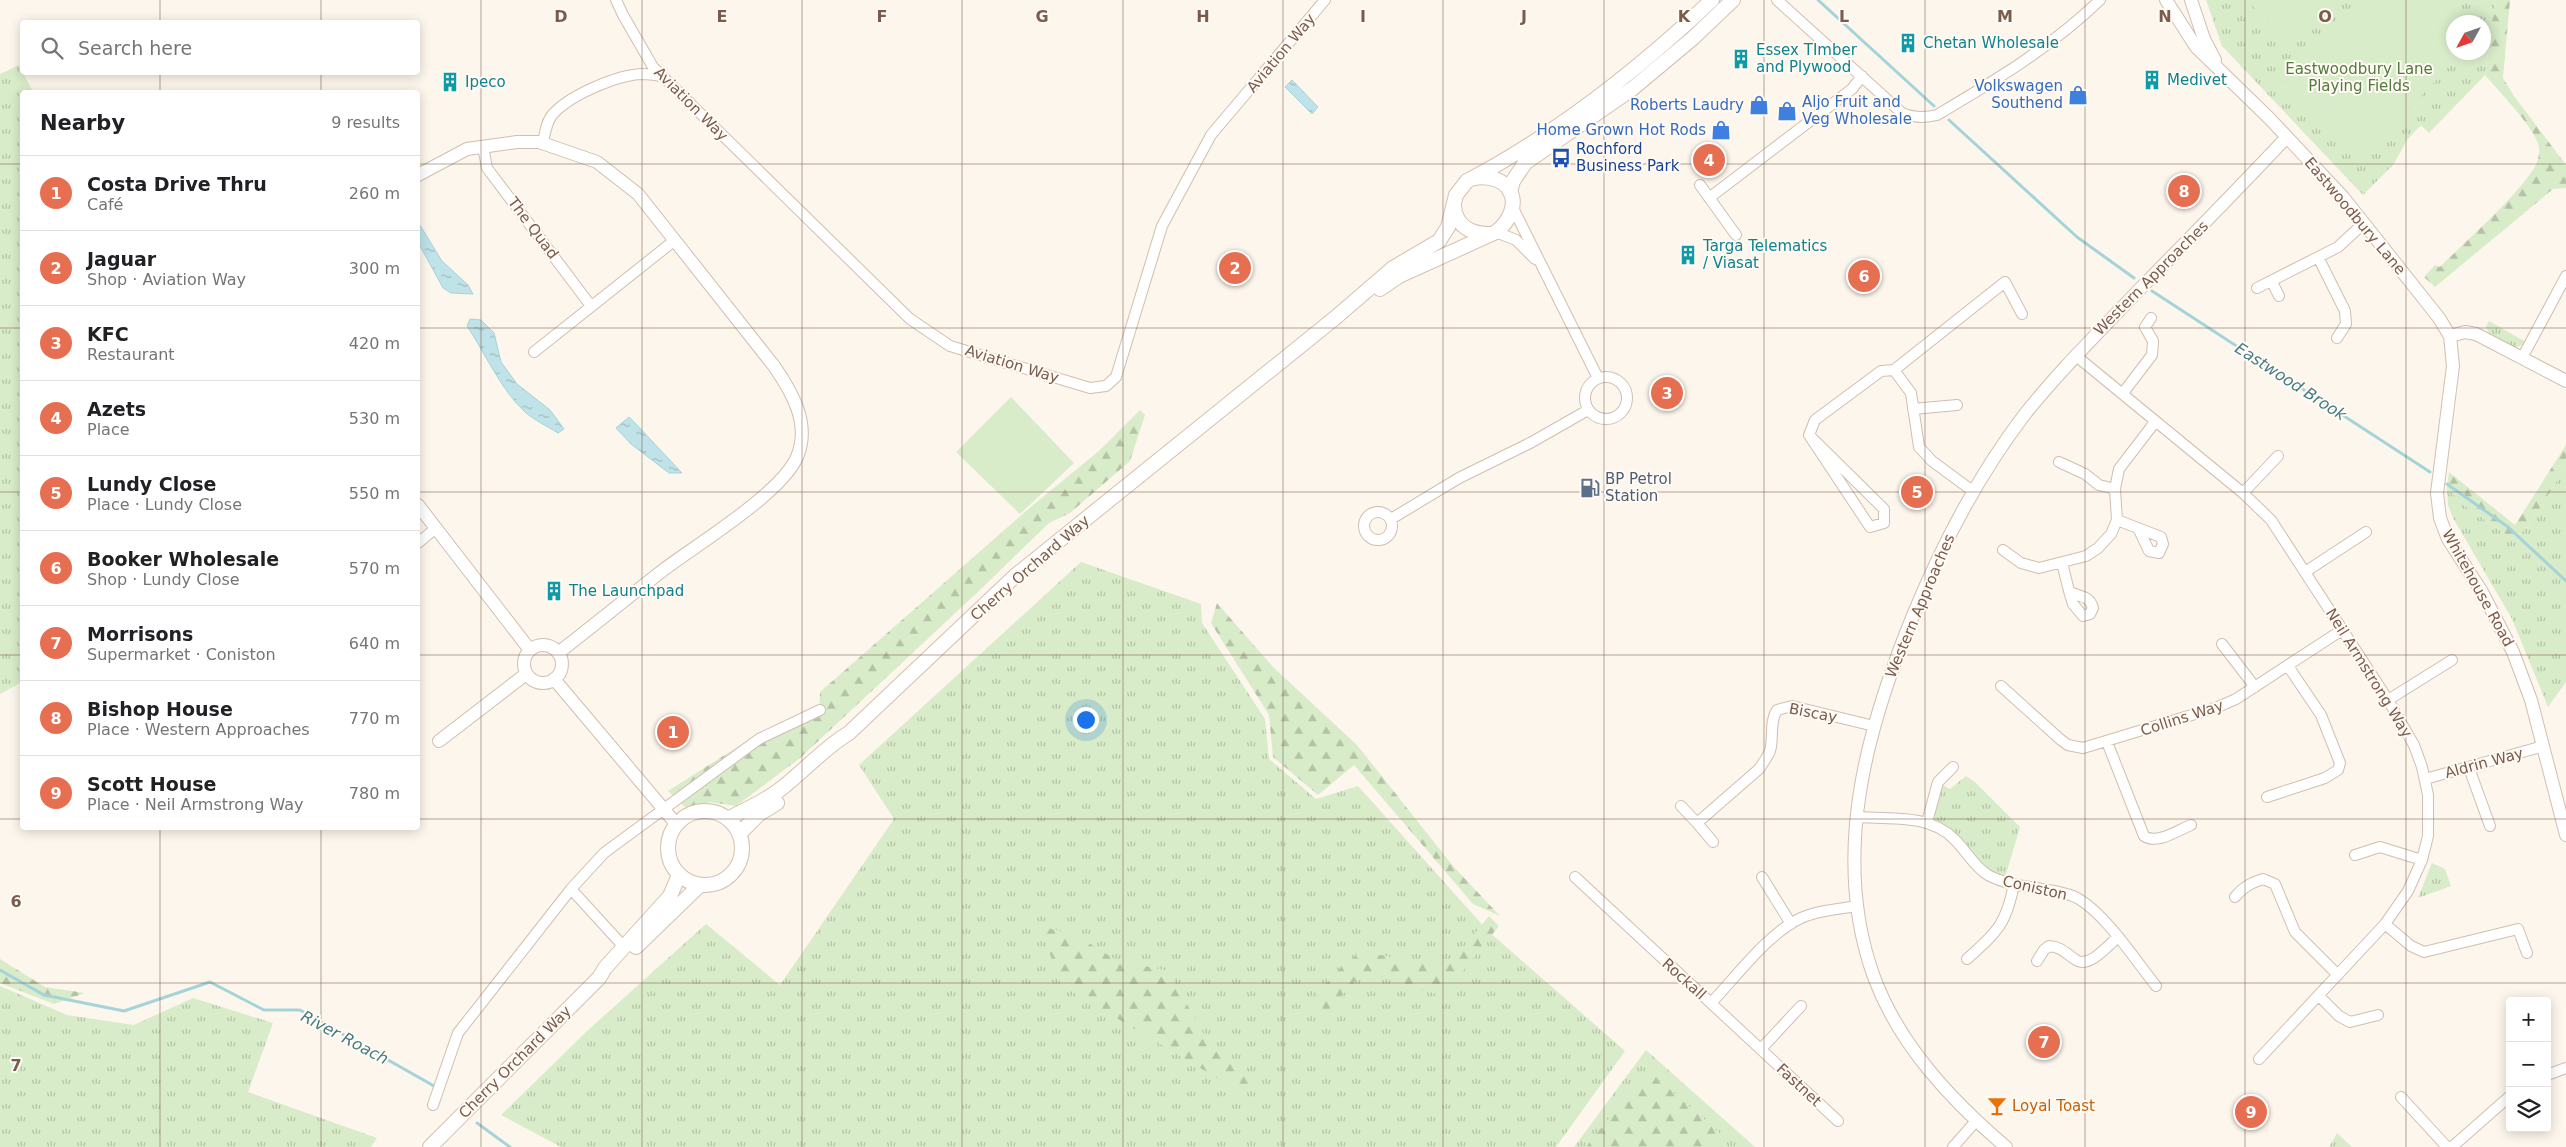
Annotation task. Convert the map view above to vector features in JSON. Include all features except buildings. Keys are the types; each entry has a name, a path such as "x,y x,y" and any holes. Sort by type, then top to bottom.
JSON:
{"main road":[{"name":"Cherry Orchard Way","path":"728,819 767,799 834,742 849,733 1015,576 1335,318 1393,268 1438,241 1448,227 1460,187 1597,99 1712,0"},
{"path":"1513,208 1510,192 1513,180 1525,163 1640,82 1693,38 1733,0"},
{"path":"1474,178 1492,177 1510,192"},
{"path":"1454,203 1456,216 1466,229 1477,234 1492,233"},
{"name":"Cherry Orchard Way","path":"1335,318 1400,276 1492,233 1507,223 1513,208"},
{"path":"739,834 759,814 790,793 820,767 849,733"},
{"path":"705,811 717,813 728,819 739,834 742,851 740,863 724,881 712,885 688,882 679,875 672,865 668,853 669,840 677,824 692,814 705,811"},
{"name":"Cherry Orchard Way","path":"430,1147 599,978 670,896 679,875"},
{"name":"Cherry Orchard Way","path":"599,978 610,973 700,885"}],"street":[{"name":"Aviation Way","path":"616,0 622,15 648,60 661,76 910,320 950,346 1090,388 1106,386 1116,377 1162,226 1211,135 1325,0"},
{"path":"1777,0 1902,113 1910,117 1926,118 1937,115 2011,71 2062,35 2100,0"},
{"name":"Eastwoodbury Lane","path":"2166,0 2196,47 2286,138 2364,223 2450,336"},
{"name":"Eastwoodbury Lane","path":"2191,0 2210,53 2232,82"},
{"path":"544,143 547,122 553,114 568,102 589,90 623,79 641,74 661,76"},
{"path":"1709,198 1852,89 1862,76"},
{"name":"Western Approaches","path":"2006,1147 1976,1121 1925,1065 1891,1013 1874,977 1858,906 1855,870 1856,817 1861,781 1874,726 1899,650 1944,544 1974,492 2024,415 2075,354 2286,138"},
{"path":"420,174 467,149 517,142 544,143 597,162 638,194 676,240 790,389 799,410 801,424 797,456 768,493 660,572 558,653"},
{"name":"The Quad","path":"483,146 487,168 592,306"},
{"path":"1700,185 1736,235"},
{"path":"1513,208 1598,378"},
{"path":"2257,288 2338,248 2364,223"},
{"path":"1492,233 1516,240 1541,265"},
{"path":"534,352 676,240"},
{"path":"2319,259 2344,311 2346,324 2337,338"},
{"path":"2522,358 2566,276"},
{"path":"1809,435 1815,420 1881,371 1894,370 2004,282 2022,314"},
{"path":"2272,282 2279,296"},
{"path":"2122,393 2152,354 2153,341 2145,327 2151,318"},
{"path":"2450,336 2470,332 2566,381"},
{"name":"Whitehouse Road","path":"2450,336 2452,380 2437,493 2440,518 2448,539 2482,592 2513,652 2532,700 2566,835"},
{"name":"Neil Armstrong Way","path":"2075,354 2243,493 2271,520 2388,700 2414,744 2425,779 2429,827 2422,860 2400,905 2385,924 2259,1059"},
{"path":"1894,370 1911,393 1917,440 1924,454 1974,492"},
{"path":"1604,377 1617,380 1625,390 1626,402 1620,414 1609,419 1597,418 1588,410 1584,398 1588,386 1598,378 1604,377"},
{"path":"1913,409 1957,406"},
{"path":"1391,520 1459,478 1532,442 1588,410"},
{"path":"2003,550 2021,563 2032,568 2062,563 2086,556 2098,548 2111,534 2117,520 2116,478 2122,463 2155,422"},
{"path":"1809,435 1884,509 1884,523 1870,527 1809,435"},
{"path":"2243,493 2278,456"},
{"path":"2059,462 2085,474 2099,485 2116,489"},
{"path":"420,508 530,650"},
{"path":"2117,520 2138,528"},
{"path":"420,541 436,528"},
{"path":"2305,572 2366,532"},
{"path":"2062,563 2069,591"},
{"name":"Collins Way","path":"2001,686 2068,745 2083,748 2218,707 2255,687 2342,630"},
{"path":"2222,644 2255,687"},
{"path":"541,645 547,646 558,653 561,670 554,679 542,683 536,682 526,674 524,661 530,650 541,645"},
{"path":"2388,700 2452,660"},
{"path":"2267,797 2325,778 2338,770 2340,763 2321,715 2288,666"},
{"path":"439,741 526,674"},
{"path":"554,679 677,824"},
{"name":"Biscay","path":"1697,823 1759,769 1770,750 1774,718 1777,710 1782,707 1801,708 1874,726"},
{"path":"432,1106 458,1034 571,889 604,853 759,738 820,710"},
{"path":"2107,742 2144,836 2152,839 2158,838 2191,825"},
{"name":"Aldrin Way","path":"2425,779 2544,746"},
{"path":"1928,822 1938,782 1953,767"},
{"path":"2470,768 2490,826"},
{"path":"1681,806 1713,842"},
{"name":"Coniston","path":"1856,817 1928,822 1947,832 1987,874 2014,884 2071,895 2092,909 2118,937 2156,986"},
{"path":"2356,855 2380,848 2422,860"},
{"path":"1762,876 1791,924"},
{"name":"Rockall","path":"1575,877 1711,1003 1769,942 1791,924 1814,914 1858,906"},
{"path":"2235,898 2242,888 2252,882 2263,879 2275,884 2295,932 2338,975"},
{"path":"1966,958 2000,927 2006,916 2014,884"},
{"path":"571,889 624,947"},
{"path":"2385,924 2411,946 2424,952 2516,924 2527,953"},
{"path":"2037,961 2049,946 2064,950 2076,961 2084,963 2090,961 2118,937"},
{"path":"2319,996 2339,1016 2350,1022 2378,1016"},
{"name":"Fastnet","path":"1711,1003 1838,1121"},
{"path":"1761,1049 1802,1006"},
{"path":"2551,1074 2566,1068"},
{"path":"2401,1097 2447,1147"},
{"path":"2452,1147 2506,1100"},
{"path":"1953,1147 1976,1121"}],"green space":[{"name":"Eastwoodbury Lane Playing Fields","path":"2206,0 2495,0 2491,30 2491,15 2446,15 2446,60 2487,60 2485,75 2429,133 2421,125 2407,140 2393,165 2363,195 2222,46"},
{"path":"2246,0 2331,0 2293,44"},
{"path":"2359,0 2446,0 2458,11 2454,15 2446,15 2446,60 2455,60 2361,159 2339,138 2336,141 2301,108 2304,104 2281,82"},
{"path":"2495,0 2510,0 2503,78 2514,96 2566,165 2566,188 2553,189 2435,287 2424,277 2435,265 2440,267 2502,207 2533,170 2539,156 2539,148 2532,131 2485,75 2487,60 2491,60 2491,30"},
{"path":"19,65 20,75 24,75 32,90 20,90 20,683 0,694 0,74"},
{"path":"2489,321 2526,342 2525,344 2514,348 2489,334 2486,327"},
{"path":"1011,397 1074,463 1020,514 956,452"},
{"path":"1140,410 1145,415 1130,461 1070,513 1049,523 800,758 736,806 710,802 688,810 668,791 750,739 763,741 819,717 820,692 1027,510 1100,450"},
{"path":"2566,445 2566,466 2528,527 2512,539 2463,504 2447,488 2449,472 2515,525"},
{"path":"2566,466 2566,682 2548,707 2512,619 2453,518 2448,505 2447,488 2463,504 2512,539 2528,527"},
{"path":"1081,562 1201,604 1202,623 1265,719 1269,759 1316,799 1358,786 1488,931 1625,1051 1556,1147 561,1147 501,1115 586,1032 706,924 780,985 894,819 859,765"},
{"path":"1217,603 1274,668 1357,745 1453,866 1500,916 1473,904 1354,765 1318,795 1273,757 1269,715 1211,623"},
{"path":"1966,776 1975,782 2020,827 2004,881 1995,878 1955,839 1927,822 1938,782 1950,789"},
{"path":"2432,863 2445,869 2451,886 2418,898"},
{"path":"1489,916 1499,926 1443,996 1364,972 1326,1012 1313,999 1341,967 1360,952 1448,966"},
{"path":"1040,926 1076,935 1116,960 1168,971 1205,1036 1254,1084 1234,1088 1061,985"},
{"path":"0,959 45,987 85,993 54,1004 0,983"},
{"path":"0,986 67,1015 134,1025 193,998 273,1023 248,1092 377,1138 371,1147 0,1147"},
{"path":"1646,1050 1755,1147 1574,1147"},
{"path":"1648,1070 1721,1134 1720,1147 1586,1147"},
{"path":"2337,1133 2352,1147 2329,1147"}],"water":[{"path":"1292,80 1318,107 1312,114 1285,87"},
{"path":"420,225 442,261 468,285 473,294 451,293 443,288 420,246"},
{"path":"470,319 481,320 494,333 501,362 517,384 550,410 564,429 558,433 529,415 516,403 467,326"},
{"path":"629,417 682,473 669,473 631,444 616,428"}],"waterway":[{"name":"Eastwood Brook","path":"1818,0 1934,106"},
{"name":"Eastwood Brook","path":"1949,120 2077,237 2134,278"},
{"name":"Eastwood Brook","path":"2152,291 2430,472"},
{"name":"Eastwood Brook","path":"2447,484 2508,527 2566,581"},
{"name":"River Roach","path":"0,970 44,995 124,1011 210,982 264,1010 300,1010 434,1086"},
{"name":"River Roach","path":"477,1123 510,1147"}],"place":[{"name":"Chetan Wholesale","path":"1908,43"},
{"name":"Essex TImber and Plywood","path":"1741,59"},
{"name":"Medivet","path":"2152,80"},
{"name":"Ipeco","path":"450,82"},
{"name":"Volkswagen Southend","path":"2078,95"},
{"name":"Roberts Laudry","path":"1759,105"},
{"name":"Aljo Fruit and Veg Wholesale","path":"1787,111"},
{"name":"Home Grown Hot Rods","path":"1721,130"},
{"name":"Rochford Business Park","path":"1561,158"},
{"name":"Azets","path":"1709,160"},
{"name":"Bishop House","path":"2184,191"},
{"name":"Targa Telematics / Viasat","path":"1688,255"},
{"name":"Jaguar","path":"1235,268"},
{"name":"Booker Wholesale","path":"1864,276"},
{"name":"KFC","path":"1667,393"},
{"name":"BP Petrol Station","path":"1590,488"},
{"name":"Lundy Close","path":"1917,492"},
{"name":"The Launchpad","path":"554,591"},
{"name":"Costa Drive Thru","path":"673,732"},
{"name":"Morrisons","path":"2044,1042"},
{"name":"Loyal Toast","path":"1997,1106"},
{"name":"Scott House","path":"2251,1112"}]}
